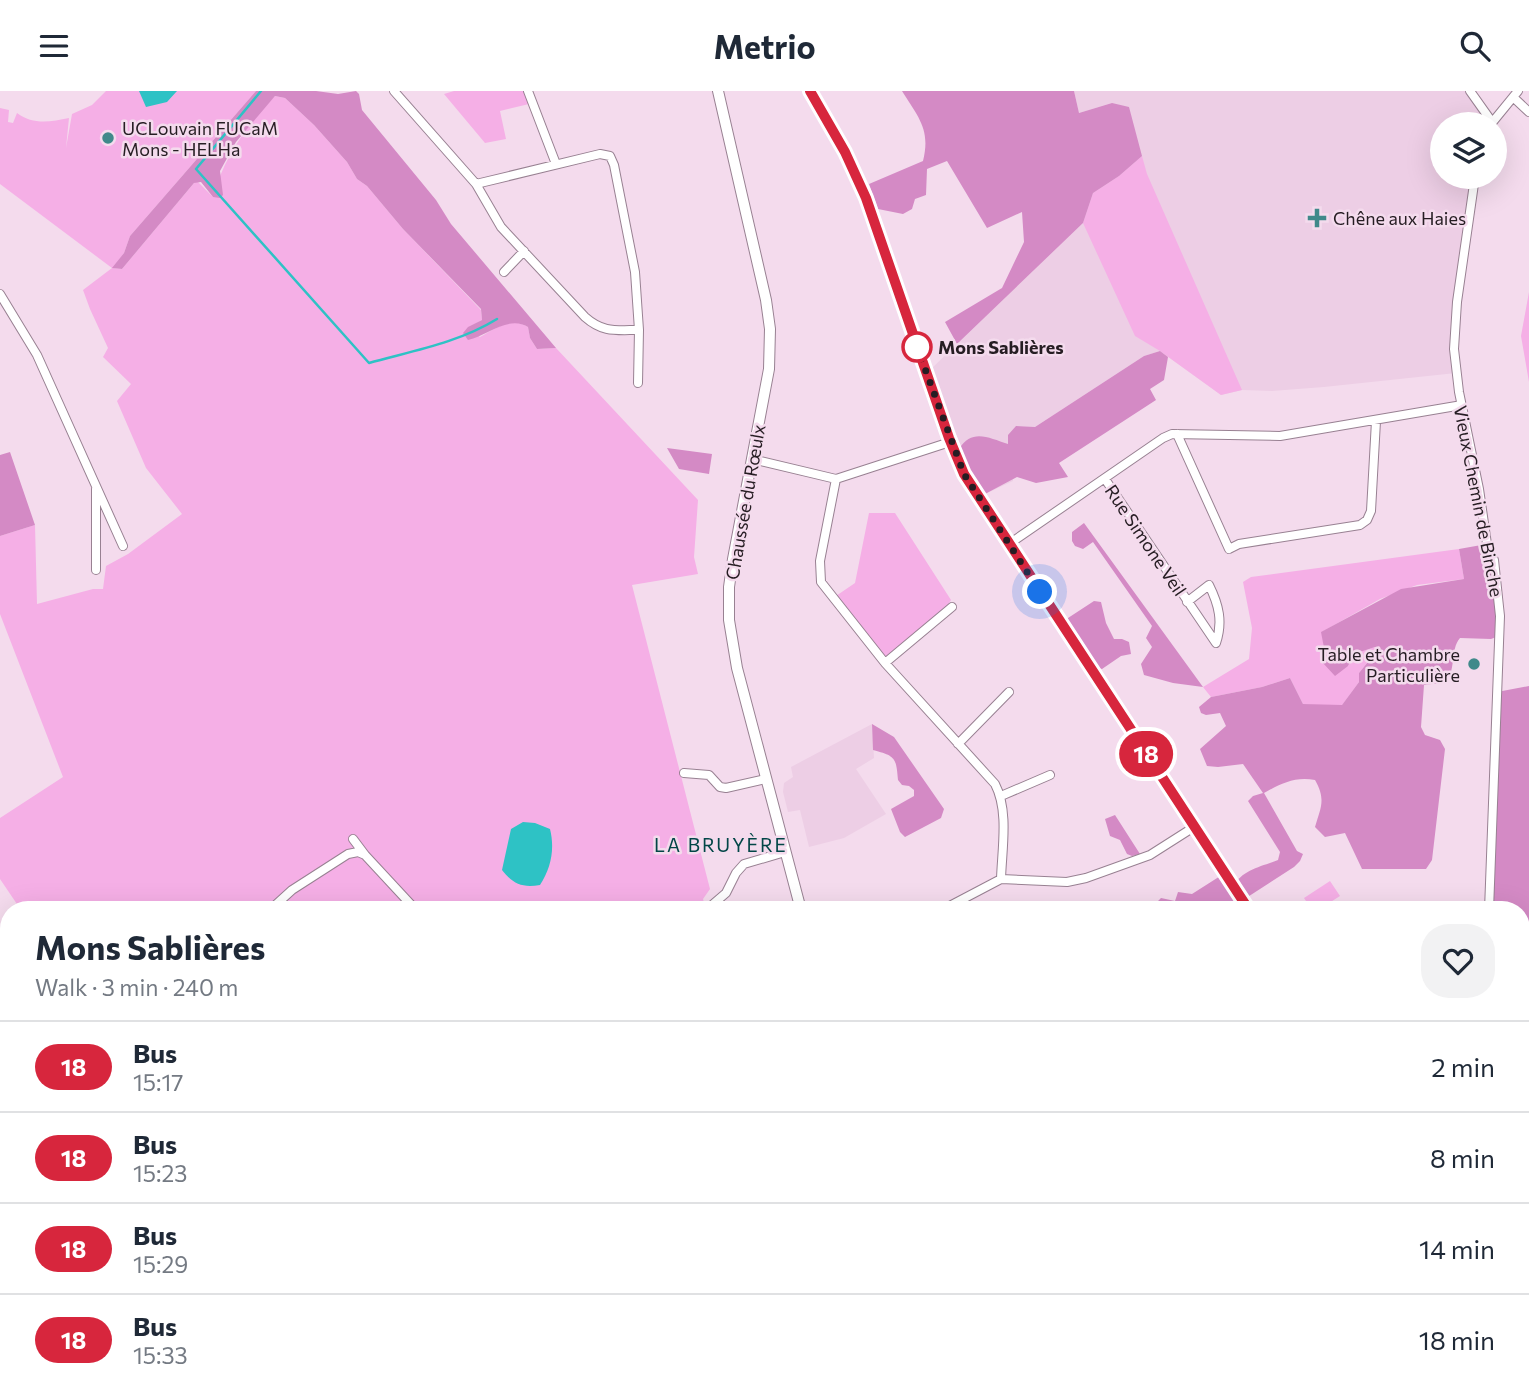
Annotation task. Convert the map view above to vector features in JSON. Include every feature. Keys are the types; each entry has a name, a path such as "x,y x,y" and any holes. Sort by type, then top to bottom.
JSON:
{"main road":[{"name":"Chaussée du Rœulx","path":"718,91 766,300 770,329 769,369 733,559 729,609 733,651 799,901"},
{"path":"810,91 845,152 866,198 950,442 969,484 1244,901"}],"street":[{"path":"394,91 476,184 501,227 592,324 606,330 639,330"},
{"path":"528,91 556,164"},
{"path":"1469,91 1484,112"},
{"path":"1501,112 1516,94 1529,112"},
{"path":"476,184 600,154 610,156 635,272 639,330 638,383"},
{"name":"Vieux Chemin de Binche","path":"1473,189 1455,321 1456,373 1487,544 1494,560 1500,616 1489,901"},
{"path":"504,272 524,251"},
{"path":"0,294 37,355 123,546"},
{"path":"1009,544 1163,438 1177,433 1280,436 1462,405"},
{"path":"1177,433 1229,549 1238,544 1360,525 1367,520 1371,511 1376,421"},
{"path":"752,459 835,479 950,442"},
{"path":"835,479 820,561 821,582 886,663 995,784 1001,796 1003,813 1001,879"},
{"name":"Rue Simone Veil","path":"1105,479 1187,602 1216,643 1220,620 1215,597 1209,585 1187,602"},
{"path":"96,486 96,570"},
{"path":"886,663 952,607"},
{"path":"958,744 1009,692"},
{"path":"684,773 709,775 720,787 726,788 766,779"},
{"path":"1001,796 1050,775"},
{"path":"959,901 1001,879 1067,882 1086,878 1150,855 1194,827"},
{"path":"352,839 408,901"},
{"path":"280,901 292,890 348,854 358,852 365,855"},
{"path":"717,901 726,893 744,864 785,852"}],"shaded area":[{"path":"106,91 256,91 130,236 124,253 113,268 122,269 194,183 197,181 213,197 230,155 246,131 275,96 285,98 314,125 347,162 357,179 367,186 403,229 481,310 482,320 468,328 480,337 509,323 528,327 530,338 537,349 556,348 698,500 694,557 698,574 632,585 710,889 704,901 15,901 0,879 0,818 63,777 0,614 0,536 35,525 37,604 93,589 103,589 106,566 128,554 182,514 146,468 117,401 131,384 103,357 108,348 83,290 112,268 0,184 0,108 9,110 8,122 13,123 17,113 35,121 69,118 66,148 72,114 92,105"},
{"path":"256,91 316,91 338,94 356,91 362,110 436,200 451,224 556,348 537,349 530,338 528,327 513,323 468,340 463,333 468,327 482,320 481,309 403,229 367,186 357,179 347,162 314,125 285,98 275,96 236,142 220,171 223,195 220,198 213,197 201,182 194,183 122,269 112,268 124,253 130,236"},
{"path":"454,91 524,91 529,104 500,111 506,139 485,143 444,94"},
{"path":"902,91 1074,91 1079,113 1112,103 1129,107 1142,156 1119,176 1093,193 1083,223 957,344 945,322 1002,288 1024,242 1022,212 987,228 947,161 927,169 926,195 915,199 912,209 903,214 878,209 869,184 923,161 925,140 922,124"},
{"name":"Chêne aux Haies","path":"1074,91 1470,91 1483,112 1430,112 1430,189 1473,189 1457,302 1456,373 1324,387 1242,390 1221,395 1160,351 1144,356 1035,427 1016,426 1013,481 985,494 968,473 931,369 1083,223 1112,103 1079,113"},
{"path":"1142,156 1147,174 1242,390 1221,395 1135,336 1083,223 1093,193 1119,176"},
{"path":"1529,292 1529,382 1521,336"},
{"path":"1160,351 1168,357 1164,380 1150,389 1156,400 1059,463 1068,477 1036,483 1017,477 985,494 975,485 959,449 969,439 981,436 1008,444 1008,435 1016,426 1035,427 1144,356"},
{"path":"667,448 712,454 709,474 679,469"},
{"path":"10,452 35,525 0,536 0,455"},
{"path":"869,513 895,513 951,600 949,603 952,607 885,663 833,598 855,583"},
{"path":"1084,523 1203,687 1144,675 1141,664 1152,647 1146,638 1152,626 1093,542 1083,549 1075,546 1072,532"},
{"path":"1487,544 1494,560 1499,636 1491,639 1460,638 1449,677 1441,682 1424,685 1421,727 1425,735 1440,740 1445,749 1432,860 1426,869 1362,869 1345,833 1325,837 1315,827 1321,798 1315,780 1294,780 1264,793 1297,851 1303,854 1300,861 1244,901 1175,901 1178,892 1192,894 1225,873 1234,886 1247,872 1278,860 1280,852 1248,801 1263,793 1243,764 1207,766 1200,749 1226,726 1220,713 1206,715 1201,713 1199,707 1211,697 1262,687 1290,678 1303,704 1342,705 1359,682 1359,673 1376,652 1375,647 1354,654 1348,666 1335,676 1322,662 1324,648 1321,632 1401,589 1464,579 1459,549"},
{"path":"1459,549 1464,579 1417,585 1380,599 1322,632 1323,662 1348,666 1354,654 1375,647 1376,652 1359,673 1359,682 1340,708 1303,704 1290,678 1262,687 1211,697 1203,687 1249,659 1252,628 1243,582 1251,577"},
{"path":"1094,601 1101,602 1106,623 1114,639 1129,642 1131,654 1121,656 1102,669 1097,668 1067,625 1068,618"},
{"path":"1529,686 1529,901 1489,901 1497,692"},
{"path":"872,724 874,758 856,769 886,814 844,838 809,847 800,810 788,812 783,792 784,783 793,777 791,767"},
{"path":"872,724 894,737 944,809 941,818 905,837 900,832 891,809 914,796 914,790 902,785 898,780 896,767 890,756 873,750"},
{"path":"1115,815 1140,854 1127,854 1120,840 1110,836 1105,819"},
{"path":"1330,881 1340,896 1332,901 1306,901 1304,898"}],"water":[{"path":"139,91 177,91 167,102 146,107"},
{"path":"523,822 550,829 551,858 540,885 518,884 502,870 511,829"}],"waterway":[{"path":"261,91 196,169 369,363 451,340 497,319"}],"bus line":[{"name":"18","path":"810,91 845,152 866,198 949,438 969,484 1243,901"}],"place":[{"name":"UCLouvain FUCaM Mons - HELHa","path":"108,138"},
{"name":"Chêne aux Haies","path":"1317,218"},
{"name":"Mons Sablières","path":"917,347"},
{"name":"Table et Chambre Particulière","path":"1474,664"}],"district":[{"name":"LA BRUYÈRE","path":"721,844"}],"route":[{"path":"917,347 949,438 969,484 1040,592"}]}
